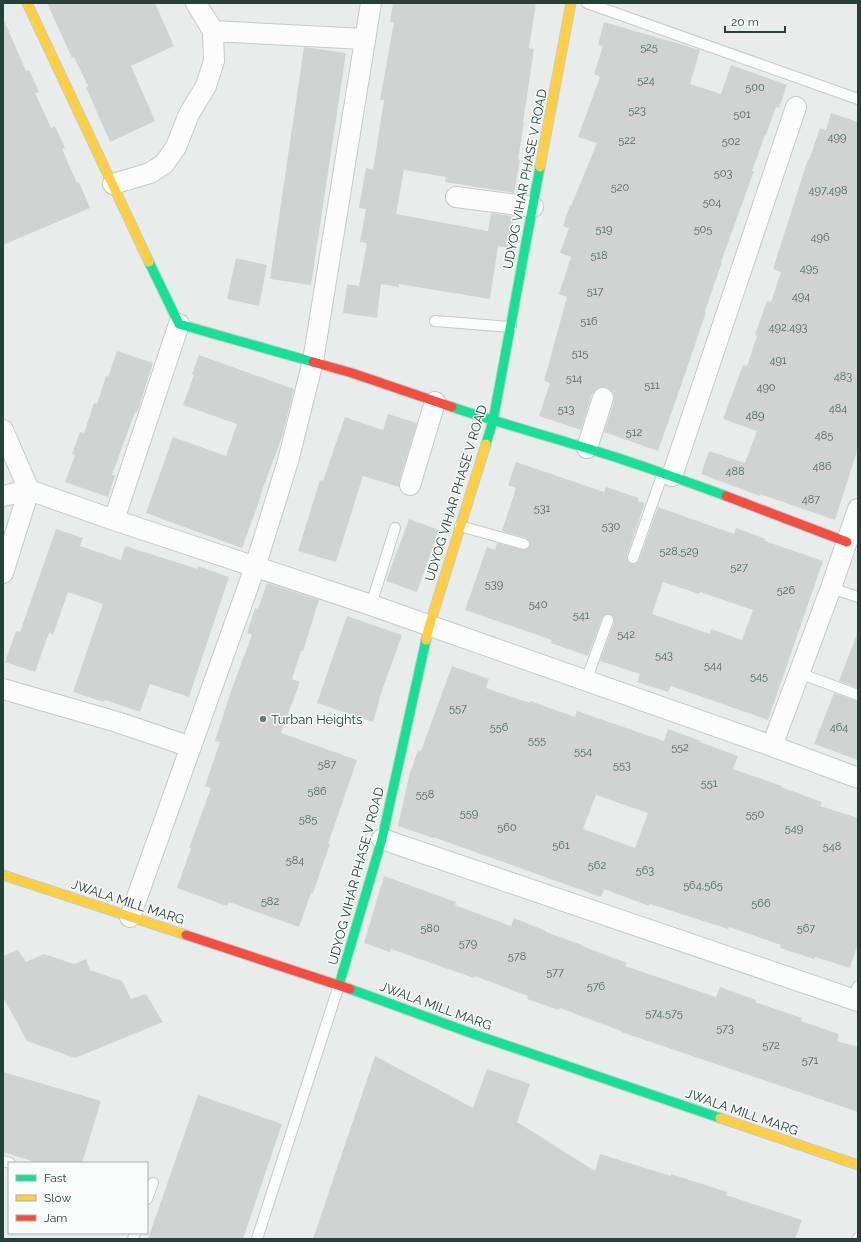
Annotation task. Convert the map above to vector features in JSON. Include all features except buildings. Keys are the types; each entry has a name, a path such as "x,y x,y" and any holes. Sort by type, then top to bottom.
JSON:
{"street":[{"path":"27,3 179,324 114,520"},
{"path":"113,184 150,173 164,164 176,147 189,114 206,86 214,61 213,31 196,3"},
{"path":"130,917 255,567 288,460 313,361 371,3"},
{"name":"UDYOG VIHAR PHASE V ROAD","path":"339,985 382,839 429,626 493,421 571,3"},
{"path":"213,31 365,39"},
{"path":"668,474 796,107"},
{"path":"456,197 533,208"},
{"path":"179,324 313,361 493,421 587,448 668,474 847,542"},
{"path":"587,448 602,398"},
{"path":"410,485 435,402"},
{"path":"3,430 29,490 3,573"},
{"path":"3,496 29,490 114,520 371,605 772,746 858,778"},
{"path":"772,746 831,588 858,510"},
{"path":"3,689 117,722 191,747"},
{"path":"382,839 856,995"},
{"name":"JWALA MILL MARG","path":"3,875 339,985 486,1039 858,1165"}],"lane":[{"path":"588,3 858,99"},
{"path":"435,321 510,328"},
{"path":"633,558 668,474"},
{"path":"460,526 524,544"},
{"path":"371,605 395,528"},
{"path":"831,588 858,597"},
{"path":"586,681 608,620"},
{"path":"799,674 858,695"},
{"path":"257,1239 339,985"},
{"path":"148,1196 153,1183"}],"traffic: fast":[{"path":"486,444 493,421 540,167"},
{"path":"149,262 179,324 313,362"},
{"path":"452,407 621,459 726,496"},
{"path":"339,985 382,839 426,640"},
{"path":"350,989 479,1036 720,1118"}],"traffic: slow":[{"path":"27,3 149,262"},
{"path":"540,167 571,3"},
{"path":"426,640 486,444"},
{"path":"3,875 186,935"},
{"path":"720,1118 858,1165"}],"traffic: jam":[{"path":"313,362 352,373 452,407"},
{"path":"726,496 847,542"},
{"path":"186,935 350,989"}],"place":[{"name":"Turban Heights","path":"263,719"}]}
